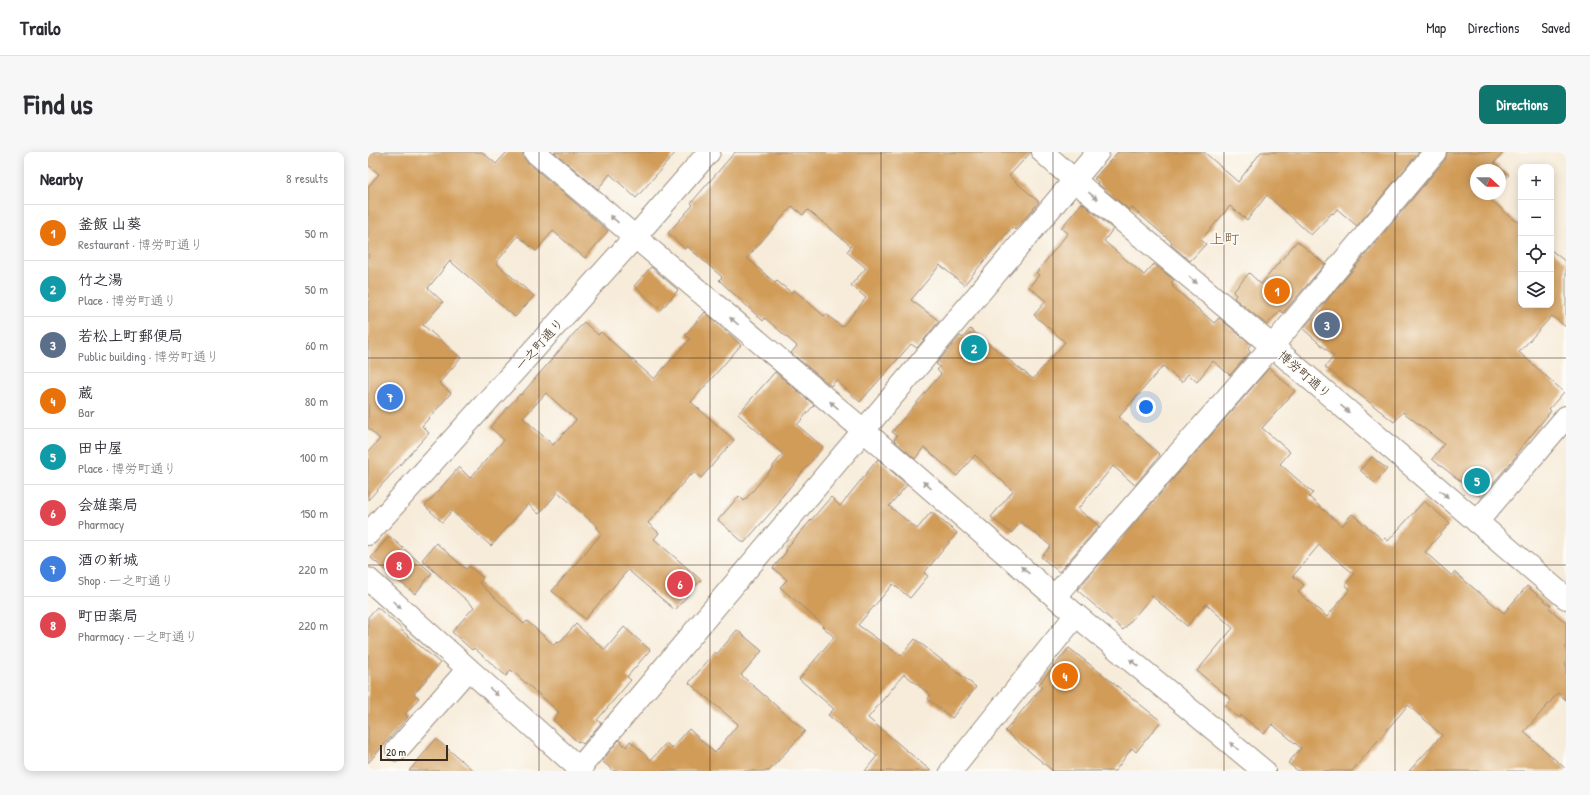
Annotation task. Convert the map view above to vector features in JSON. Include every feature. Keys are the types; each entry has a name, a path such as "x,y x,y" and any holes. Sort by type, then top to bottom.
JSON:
{"street":[{"path":"535,152 863,430 1076,615 1264,771"},
{"name":"一之町通り","path":"368,534 635,237 709,152"},
{"name":"博労町通り","path":"1043,152 1566,598"},
{"path":"368,579 579,770 1098,152"},
{"path":"1055,596 1272,346 1435,152"},
{"path":"1477,522 1566,417"},
{"path":"951,771 1076,615"},
{"path":"398,750 468,669"}],"building":[{"path":"368,152 482,152 496,164 507,152 523,152 523,157 527,162 608,231 585,258 553,231 536,251 518,236 496,263 534,296 515,317 450,261 428,288 443,302 423,325 461,358 439,383 451,393 422,426 429,433 368,500 368,452 380,439 368,428 368,187 379,174 368,165"},
{"path":"554,152 676,152 636,198 610,174 598,189"},
{"path":"735,152 1031,152 1009,176 1039,202 1015,230 1012,227 964,285 940,265 911,300 939,321 917,348 911,344 860,402 836,380 831,386 791,353 797,346 765,318 763,321 719,280 722,277 687,246 685,249 668,233 693,205 691,203","holes":["792,206 803,215 808,210 851,246 847,252 866,268 851,285 866,298 842,327 826,314 824,316 794,290 792,293 777,281 775,283 747,258"]},
{"path":"1118,152 1204,152 1238,182 1261,152 1419,152 1357,226 1337,209 1311,235 1267,195 1247,220 1230,206 1201,240 1206,244 1190,261 1171,245 1172,242 1131,207 1129,210 1094,179"},
{"path":"1447,152 1504,152 1494,163 1495,164 1470,164 1470,200 1490,200 1518,223 1518,308 1554,308 1554,252 1566,262 1566,327 1552,316 1519,352 1564,392 1549,409 1551,411 1516,454 1517,455 1481,497 1432,459 1444,444 1403,412 1394,422 1325,367 1334,356 1303,329 1445,160"},
{"path":"1082,203 1113,229 1104,241 1144,275 1154,264 1174,280 1171,282 1174,285 1172,286 1214,323 1219,318 1251,344 1248,348 1250,352 1230,375 1213,361 1197,382 1188,374 1182,382 1163,366 1119,417 1160,455 1135,485 1113,466 1078,509 1099,526 1059,572 1041,557 1051,546 1021,522 1011,533 991,517 1013,491 975,455 957,476 924,447 915,459 894,440 897,436 892,432 941,374 937,370 940,367 936,364 960,336 963,338 970,329 1033,379 1065,342 1034,315 1046,301 1029,287 1039,275 1036,273 1068,233 1061,228"},
{"path":"1297,241 1325,264 1283,313 1280,310 1267,325 1234,298 1236,295 1233,292 1249,273 1261,284"},
{"path":"651,267 678,290 661,310 634,286"},
{"path":"705,312 741,345 691,402 734,440 701,478 694,472 691,476 690,475 648,523 659,533 654,539 701,580 675,610 628,570 585,619 552,591 602,533 597,528 598,527 558,492 539,514 528,504 491,546 452,511 442,522 425,506 459,467 470,478 504,440 490,427 520,394 521,395 584,322 598,335 601,332 654,379 690,339 685,335","holes":["546,393 576,420 553,445 523,418"]},
{"path":"1269,368 1295,391 1262,428 1290,452 1280,464 1313,493 1309,497 1342,526 1352,514 1383,540 1385,538 1388,541 1424,501 1450,523 1425,552 1452,576 1454,572 1504,613 1527,586 1551,606 1549,608 1566,623 1566,700 1558,693 1524,732 1566,769 1566,771 1409,771 1442,735 1408,705 1352,771 1298,771 1288,763 1301,748 1272,724 1264,734 1241,715 1239,718 1225,706 1231,699 1197,671 1233,628 1206,604 1187,626 1152,596 1123,630 1077,590","holes":["1319,545 1354,574 1345,585 1350,589 1327,617 1298,592 1304,585 1293,576"]},
{"path":"775,372 814,405 797,425 823,447 779,500 780,502 744,543 718,520 739,496 744,501 783,454 738,414"},
{"path":"1372,457 1387,469 1375,483 1360,470"},
{"path":"878,459 907,485 889,506 917,529 931,512 957,533 924,573 928,576 910,598 893,584 858,625 901,656 915,639 976,687 952,718 928,699 931,695 904,674 868,718 931,771 865,771 877,756 828,715 834,709 799,679 834,637 822,626 823,625 780,587 787,580 773,568 787,551 785,550 831,497 840,506"},
{"path":"389,536 432,573 415,594 371,558"},
{"path":"436,543 466,569 469,566 483,578 479,583 524,624 527,621 554,645 557,641 559,643 576,624 605,650 624,627 650,650 627,677 631,680 597,720 601,723 583,744 579,741 578,742 553,720 559,712 511,670 506,676 474,648 472,650 452,632 474,607 422,560"},
{"path":"377,607 440,663 414,694 419,698 405,714 408,717 368,763 368,617"},
{"path":"737,630 762,651 741,675 805,731 769,771 614,771 602,761 619,740 626,747 630,741 651,760 666,743 672,748 689,729 715,753 738,724 689,683 715,652 717,654"},
{"path":"1069,648 1161,721 1136,752 1132,748 1115,771 1053,771 1005,731 1042,687 1039,684"},
{"path":"436,739 474,771 409,771"}],"place":[{"name":"釜飯 山葵","path":"1277,291"},
{"name":"若松上町郵便局","path":"1327,325"},
{"name":"竹之湯","path":"974,348"},
{"name":"酒の新城","path":"390,397"},
{"name":"田中屋","path":"1477,481"},
{"name":"町田薬局","path":"399,565"},
{"name":"会雄薬局","path":"680,584"},
{"name":"蔵","path":"1065,676"}],"district":[{"name":"上町","path":"1224,239"}]}
